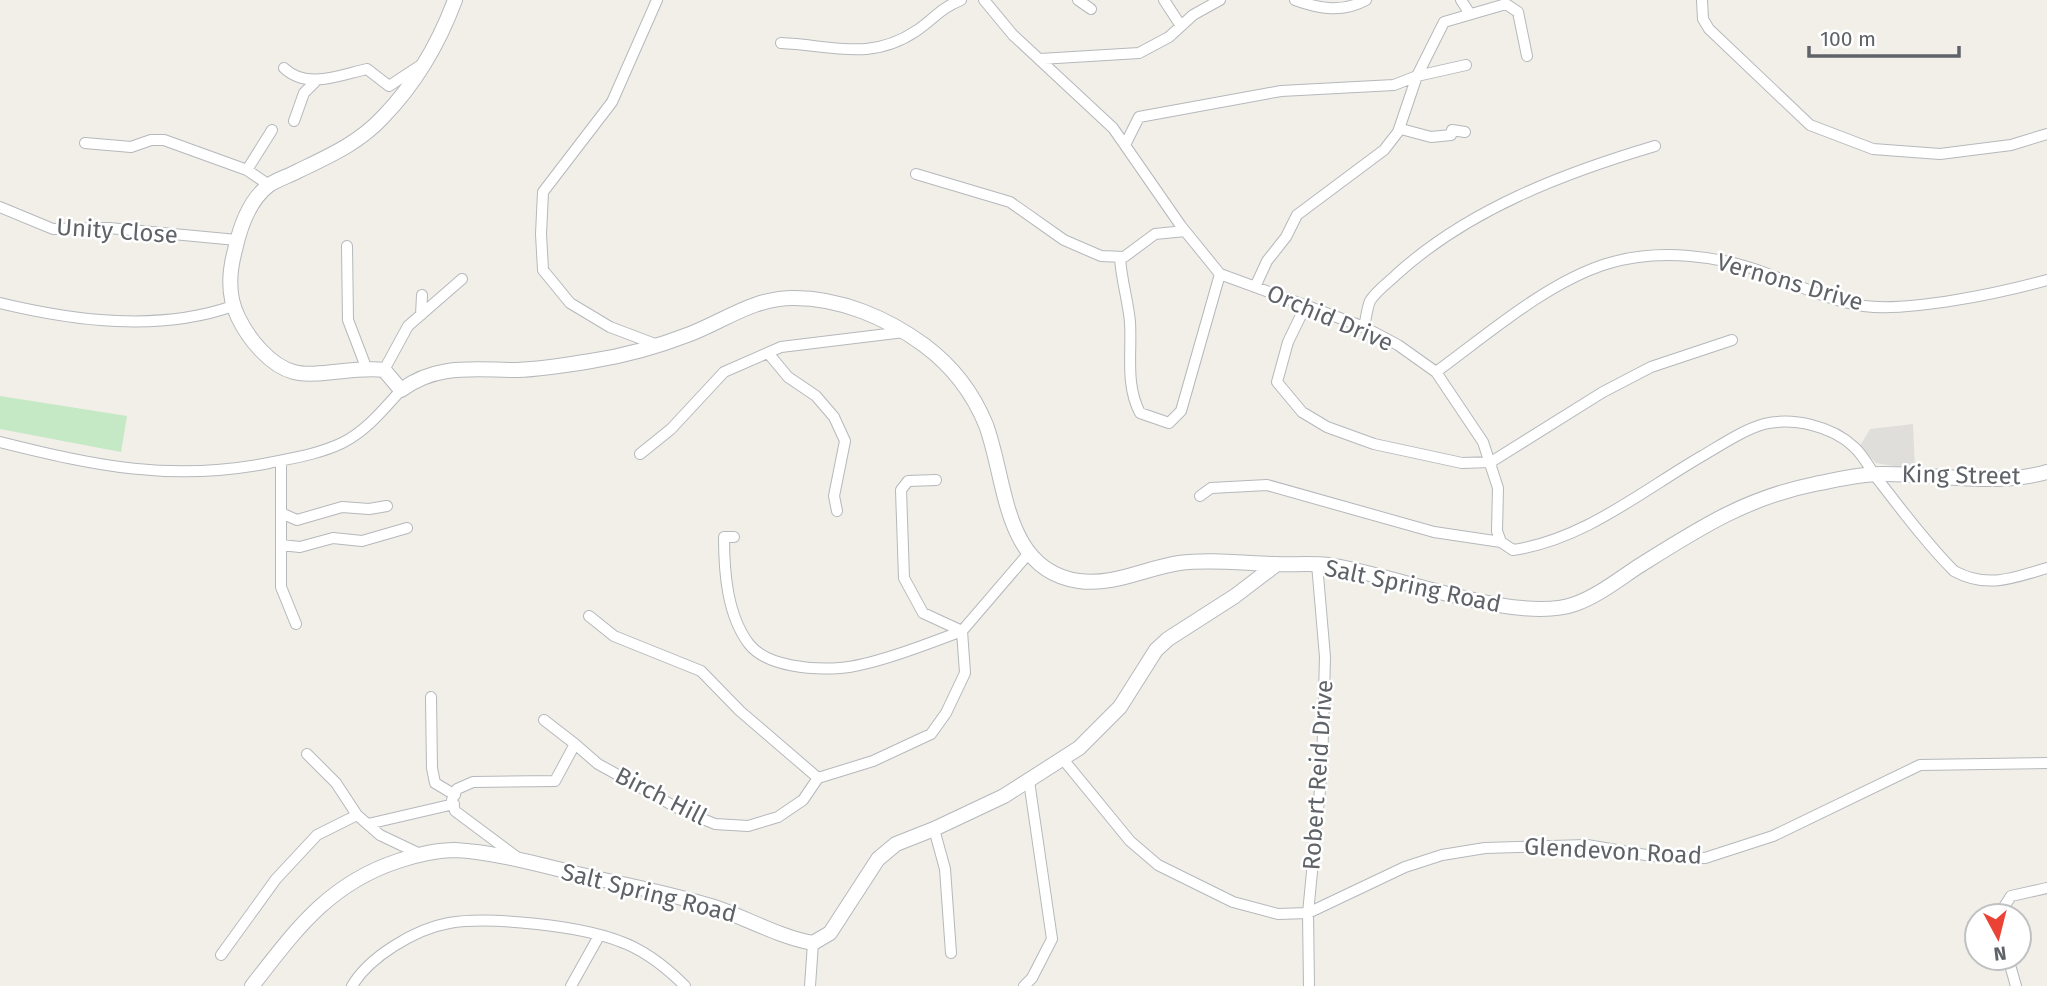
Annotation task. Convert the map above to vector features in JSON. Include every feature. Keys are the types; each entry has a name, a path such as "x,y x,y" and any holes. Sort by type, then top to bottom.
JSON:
{"street":[{"path":"401,390 384,370 366,367 294,372 274,362 246,333 233,306 231,263 244,219 269,185 361,137 404,94 425,62 455,0"},
{"path":"655,344 610,327 570,303 544,270 541,234 543,192 612,102 657,0"},
{"path":"782,43 841,51 869,49 916,31 940,9 961,0"},
{"path":"984,0 1013,36 1113,128 1185,231 1220,274 1181,411 1169,423 1147,418 1140,413 1133,401 1128,356 1130,322 1120,257"},
{"path":"1078,0 1091,9"},
{"path":"1164,0 1181,26"},
{"path":"1040,59 1139,53 1220,0"},
{"path":"1295,0 1314,6 1349,9 1366,0"},
{"path":"1461,0 1470,14"},
{"path":"1702,0 1703,19 1709,29 1810,125 1873,149 1940,154 2011,145 2047,134"},
{"path":"1255,287 1267,261 1286,237 1297,215 1384,150 1401,129 1417,76 1444,22 1506,4 1518,12 1527,57"},
{"path":"284,68 295,77 317,80 348,76 367,69 389,86 425,62"},
{"path":"1125,145 1139,117 1281,91 1394,85 1417,76 1466,65"},
{"path":"294,121 304,93 317,80"},
{"path":"1401,129 1431,137 1451,135 1452,130 1465,132"},
{"path":"247,170 272,130"},
{"path":"85,143 131,147 151,140 164,140 247,170 269,185"},
{"path":"1364,327 1371,300 1416,257 1497,207 1557,179 1582,168 1655,146"},
{"path":"916,174 1010,202 1064,240 1101,256 1124,257 1156,234 1185,231"},
{"name":"Unity Close","path":"0,207 53,229 109,228 237,240"},
{"path":"347,246 346,273 350,286 348,320 366,367"},
{"name":"Vernons Drive","path":"1436,372 1515,314 1582,273 1608,263 1640,258 1716,258 1766,273 1828,298 1896,309 2047,280"},
{"name":"Orchid Drive","path":"1220,274 1364,327 1398,345 1436,372 1483,442 1491,462 1498,488 1497,531 1501,542"},
{"path":"384,370 408,326 461,279"},
{"path":"421,315 422,295"},
{"path":"0,442 53,455 164,473 232,470 281,461 341,443 373,421 401,390 415,379 445,370 562,366 622,355 693,333 745,306 798,298 861,311 904,332 927,347 962,380 985,423 1017,538 1028,554 962,631 915,648 841,668 798,666 772,659 750,646 734,614 724,571 724,537 734,537"},
{"path":"0,303 38,312 86,318 166,321 206,315 233,306"},
{"path":"1306,305 1288,342 1277,382 1302,412 1327,427 1374,444 1462,463 1491,462 1604,392 1650,367 1732,340"},
{"path":"640,454 671,429 724,372 781,347 904,332"},
{"path":"768,352 789,377 816,396 834,417 845,441 834,496 836,511"},
{"path":"1200,496 1211,488 1267,485 1434,532 1501,542 1513,550 1540,546 1562,538 1762,425 1804,423 1854,446 1954,571 1987,583 2047,568"},
{"path":"281,461 281,587 296,624"},
{"name":"King Street","path":"1874,474 2002,478 2047,472"},
{"name":"Salt Spring Road","path":"1028,554 1043,568 1080,582 1115,580 1161,567 1201,561 1317,564 1513,608 1556,609 1593,595 1735,508 1812,484 1874,474"},
{"path":"936,480 908,481 901,491 904,578 923,612 962,631"},
{"path":"281,513 297,520 342,507 369,509 387,506"},
{"path":"281,545 300,547 333,538 362,541 407,528"},
{"path":"810,986 813,943 830,933 878,859 896,844 934,830 1029,781 1062,758 1103,726 1156,650 1168,639 1235,596 1277,564"},
{"name":"Robert Reid Drive","path":"1309,986 1308,913 1322,769 1325,657 1317,564"},
{"path":"589,616 614,636 701,671 740,711 818,778 873,761 932,734 946,713 965,673 962,631"},
{"path":"431,697 432,768 435,783 454,799"},
{"name":"Birch Hill","path":"544,720 625,780 715,824 748,826 778,817 803,800 818,778"},
{"path":"523,861 456,811 454,799 457,789 473,782 555,781 575,744"},
{"path":"307,754 336,783 357,815 380,835 420,854"},
{"name":"Glendevon Road","path":"1062,758 1130,841 1158,865 1233,902 1278,914 1308,913 1405,867 1442,855 1485,848 1575,845 1652,856 1705,858 1773,836 1920,765 2047,763"},
{"path":"1024,986 1032,978 1052,939 1029,781"},
{"path":"368,824 454,799"},
{"path":"221,956 276,879 317,835 357,815"},
{"path":"934,830 945,869 951,953"},
{"name":"Salt Spring Road","path":"252,986 290,935 317,907 378,868 420,854 454,850 523,861 670,893 744,917 793,939 813,943"},
{"path":"2007,902 2011,895 2047,888"},
{"path":"352,986 360,973 404,941 449,923 533,922 619,940 661,962 685,986"},
{"path":"571,986 599,936"}],"shaded area":[{"path":"1913,424 1915,470 1876,463 1860,446 1870,429"}],"green space":[{"path":"0,396 127,416 121,452 0,429"}]}
